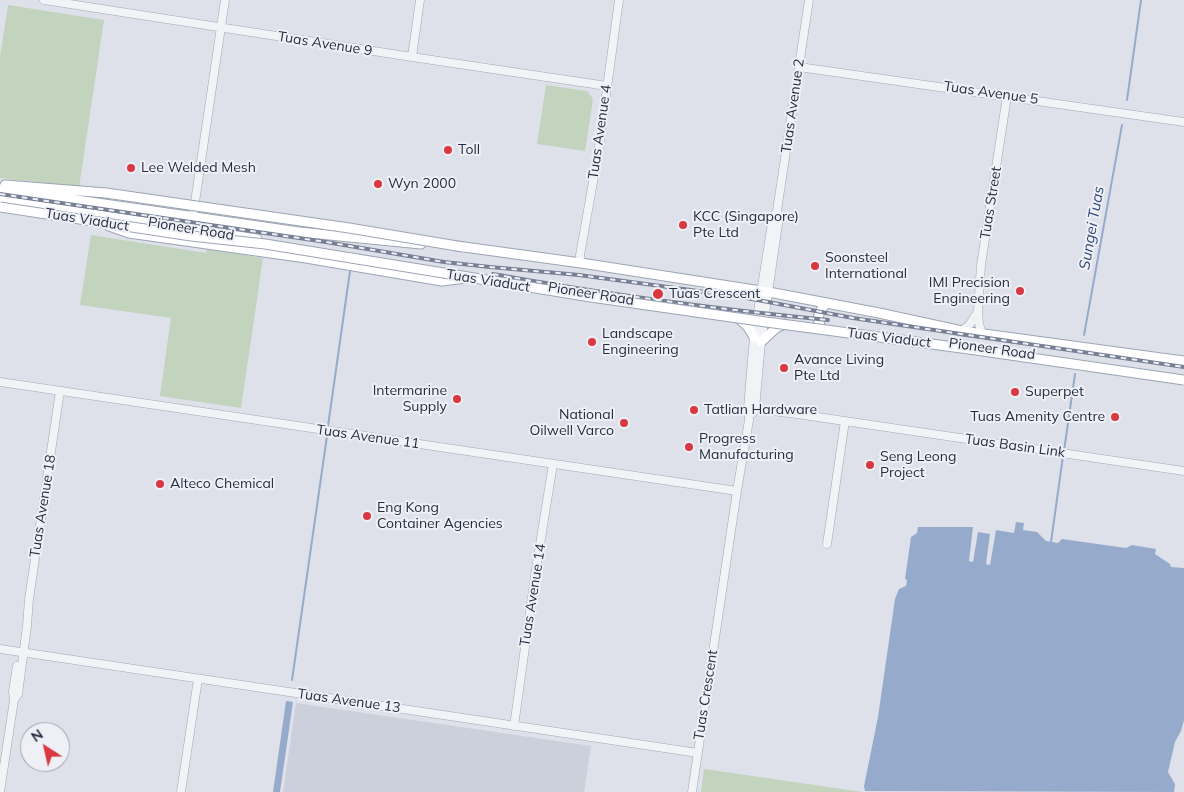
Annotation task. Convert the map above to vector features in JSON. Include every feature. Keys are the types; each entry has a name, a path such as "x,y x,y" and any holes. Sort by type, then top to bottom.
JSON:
{"main road":[{"path":"0,184 106,193 349,228 463,247"},
{"name":"Pioneer Road","path":"0,189 298,232 463,247 582,263 765,292 879,313 962,331 1184,361"},
{"name":"Pioneer Road","path":"0,200 457,271 575,292 734,315 969,345 1184,378"},
{"name":"Tuas Viaduct","path":"0,207 191,236 265,244 466,278 727,317 1184,378"},
{"path":"60,209 87,220 129,232 442,281 466,278"},
{"path":"820,325 818,320 819,314 826,303"},
{"path":"734,315 748,327 757,340 790,322"}],"street":[{"name":"Tuas Avenue 9","path":"44,0 607,86"},
{"path":"191,230 224,0"},
{"path":"412,57 420,0"},
{"name":"Tuas Avenue 4","path":"582,263 580,255 598,154 619,0"},
{"name":"Tuas Avenue 2","path":"765,292 773,217 777,211 809,0"},
{"name":"Tuas Avenue 5","path":"799,66 1184,122"},
{"name":"Tuas Street","path":"982,334 978,311 982,265 1007,96"},
{"name":"Tuas Crescent","path":"692,792 737,491 752,409 757,340 765,292"},
{"path":"962,331 970,324 978,311"},
{"name":"Tuas Avenue 11","path":"0,382 737,491"},
{"name":"Tuas Avenue 18","path":"0,792 14,700 13,691 27,620 60,392"},
{"name":"Tuas Basin Link","path":"752,409 796,413 1184,471"},
{"path":"827,544 845,421"},
{"name":"Tuas Avenue 14","path":"514,726 552,464"},
{"name":"Tuas Avenue 13","path":"0,649 698,753"},
{"path":"180,792 198,679"}],"shaded area":[{"path":"296,703 591,746 584,792 283,792"}],"green space":[{"path":"8,5 104,20 79,187 0,178 0,57"},
{"path":"546,85 587,91 593,99 585,151 537,144"},
{"path":"91,235 206,253 207,249 263,258 241,408 160,396 171,318 80,305"},
{"path":"704,769 863,792 701,792"}],"water":[{"path":"1016,522 1024,523 1023,530 1037,532 1046,541 1058,543 1062,539 1126,548 1132,545 1156,549 1155,554 1170,564 1171,567 1184,568 1184,720 1175,742 1168,772 1175,784 1174,792 865,791 864,786 878,717 895,599 899,589 906,586 907,580 905,579 911,537 917,533 918,527 973,527 969,561 973,562 978,532 990,534 986,564 990,565 996,530 1014,533"},
{"path":"286,701 293,702 280,792 273,792"}],"waterway":[{"path":"1127,100 1141,0"},
{"name":"Sungei Tuas","path":"1084,335 1122,125"},
{"path":"328,426 350,271"},
{"name":"Sungei Tuas","path":"1064,451 1075,374"},
{"path":"292,680 327,436"},
{"name":"Sungei Tuas","path":"1051,542 1063,456"}],"railway":[{"path":"0,194 326,242 444,262 579,275 735,296 853,318 1184,367"},
{"path":"493,274 660,300 828,320"}],"place":[{"name":"Toll","path":"448,150"},
{"name":"Lee Welded Mesh","path":"131,168"},
{"name":"Wyn 2000","path":"378,184"},
{"name":"KCC (Singapore) Pte Ltd","path":"683,225"},
{"name":"Soonsteel International","path":"815,266"},
{"name":"IMI Precision Engineering","path":"1020,291"},
{"name":"Tuas Crescent","path":"658,294"},
{"name":"Landscape Engineering","path":"592,342"},
{"name":"Avance Living Pte Ltd","path":"784,368"},
{"name":"Superpet","path":"1015,392"},
{"name":"Intermarine Supply","path":"457,399"},
{"name":"Tatlian Hardware","path":"694,410"},
{"name":"Tuas Amenity Centre","path":"1115,417"},
{"name":"National Oilwell Varco","path":"624,423"},
{"name":"Progress Manufacturing","path":"689,447"},
{"name":"Seng Leong Project","path":"870,465"},
{"name":"Alteco Chemical","path":"160,484"},
{"name":"Eng Kong Container Agencies","path":"367,516"}]}
